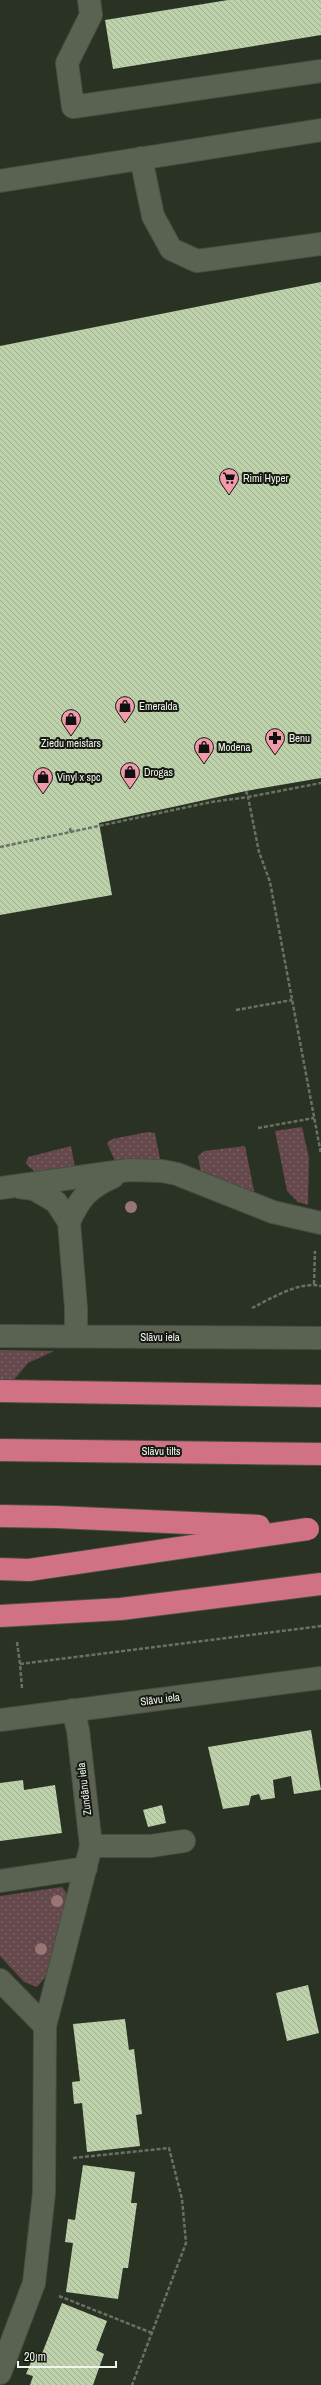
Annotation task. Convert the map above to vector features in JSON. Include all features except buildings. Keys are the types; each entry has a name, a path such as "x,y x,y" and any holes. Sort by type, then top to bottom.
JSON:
{"highway":[{"path":"0,1391 321,1396"},
{"name":"Slāvu tilts","path":"0,1450 321,1454"},
{"path":"0,1516 56,1517 308,1529 30,1570 0,1569"},
{"path":"0,1616 121,1609 321,1584"}],"street":[{"path":"89,0 91,15 67,63 73,107 321,72"},
{"path":"0,181 321,130"},
{"path":"141,158 153,216 171,249 198,261 321,244"},
{"path":"6,1187 129,1170 162,1171 177,1174 273,1212 321,1223"},
{"path":"76,1336 76,1308 69,1222 78,1201 96,1184 129,1170"},
{"path":"6,1187 34,1189 56,1202 69,1222"},
{"name":"Slāvu iela","path":"0,1336 321,1338"},
{"name":"Slāvu iela","path":"0,1720 321,1678"},
{"name":"Zundānu iela","path":"0,2373 34,2283 44,2193 46,2026 91,1846 78,1730 73,1710"},
{"path":"91,1846 151,1846 184,1841"},
{"path":"0,1881 86,1868"},
{"path":"0,1980 46,2026"}],"path":[{"path":"0,847 212,802 248,797 321,783"},
{"path":"246,791 259,852 270,882 321,1154"},
{"path":"70,828 71,833"},
{"path":"236,1010 292,1000"},
{"path":"258,1128 314,1118"},
{"path":"247,1310 291,1289 314,1284 321,1286"},
{"path":"20,1664 321,1626"},
{"path":"16,1634 22,1691"},
{"path":"70,2158 169,2148 182,2199 186,2243 132,2385"},
{"path":"52,2294 152,2333"}],"shaded area":[{"path":"302,1127 309,1158 308,1205 298,1202 287,1191 275,1131"},
{"path":"148,1132 155,1133 160,1159 156,1164 115,1161 107,1143 112,1139"},
{"path":"71,1146 75,1168 42,1173 31,1168 26,1163 28,1157"},
{"path":"245,1146 254,1191 249,1195 201,1173 198,1156 204,1151"},
{"path":"0,1350 54,1351 28,1363 9,1386 0,1385"},
{"path":"62,1887 71,1899 47,1975 37,1987 24,1982 0,1956 0,1896"}],"place":[{"name":"Rimi Hyper","path":"229,495"},
{"name":"Emeralda","path":"125,723"},
{"name":"Ziedu meistars","path":"71,736"},
{"name":"Benu","path":"275,755"},
{"name":"Modena","path":"204,764"},
{"name":"Drogas","path":"130,789"},
{"name":"Vinyl x spc","path":"43,794"}]}
